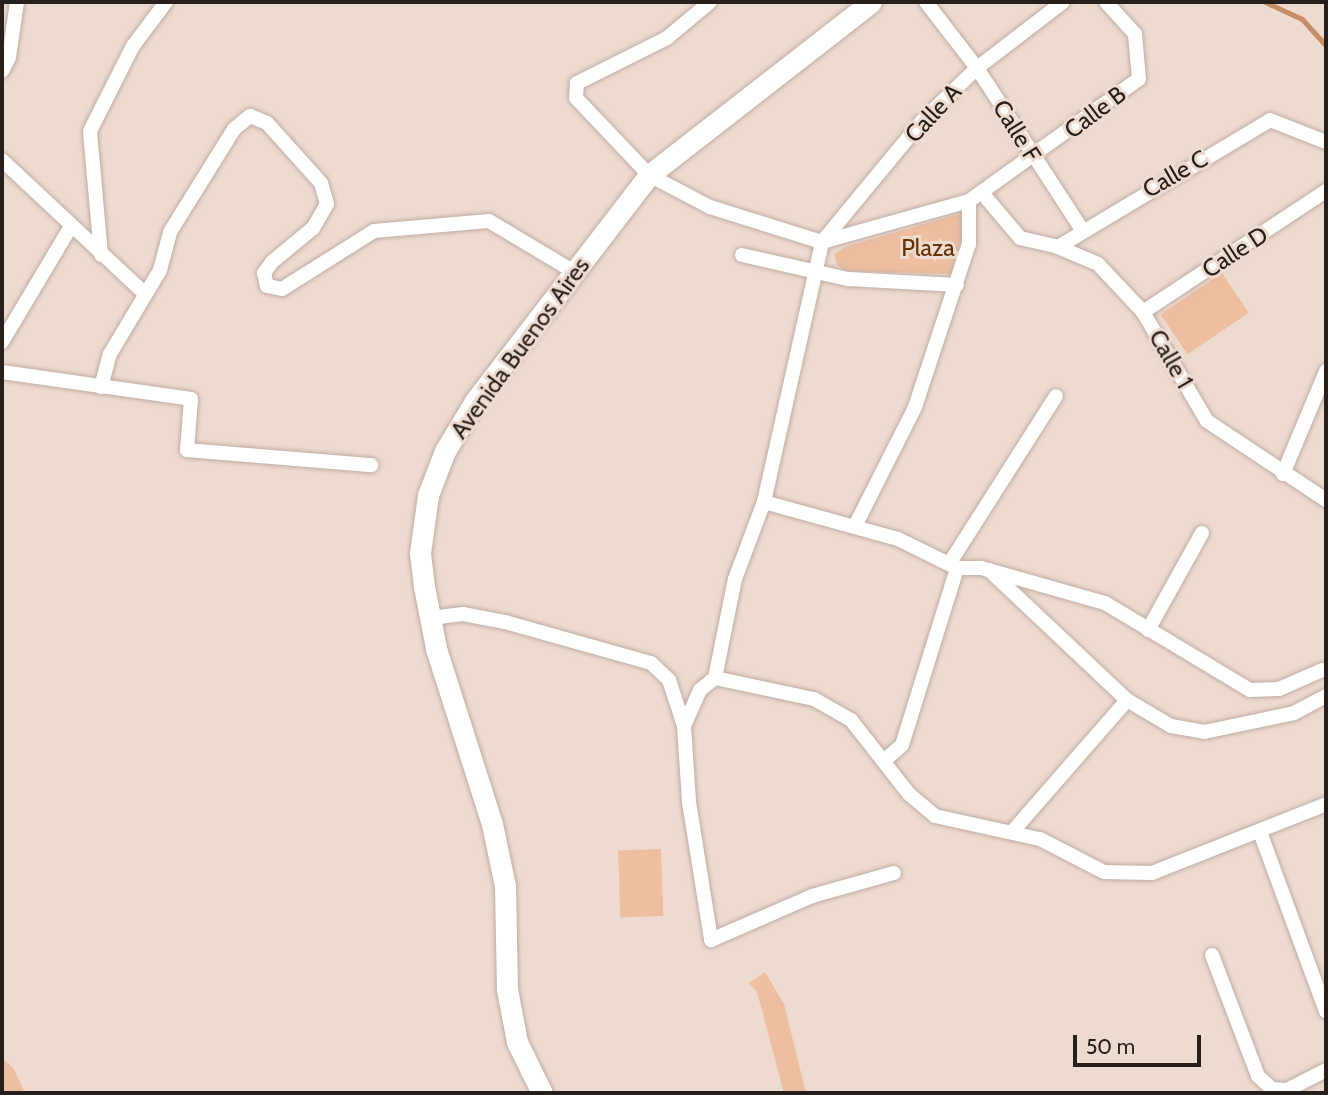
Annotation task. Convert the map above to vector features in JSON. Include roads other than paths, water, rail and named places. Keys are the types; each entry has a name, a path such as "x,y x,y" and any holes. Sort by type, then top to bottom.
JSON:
{"street":[{"path":"2,71 9,57 17,2"},
{"path":"101,255 90,131 133,46 166,2"},
{"path":"684,726 700,690 715,678 735,579 764,502 822,242 710,207 649,175 593,121 574,89 592,74 667,38 710,2"},
{"name":"Avenida Buenos Aires","path":"542,1093 517,1042 510,1002 505,886 492,824 430,618 420,553 428,495 445,451 475,401 649,175 871,2"},
{"name":"Calle F","path":"926,2 977,68 1082,228"},
{"name":"Calle A","path":"822,242 922,121 977,68 1063,2"},
{"name":"Calle B","path":"822,242 969,201 983,194 1139,79 1135,34 1106,2"},
{"path":"101,387 102,371 143,292 160,270 170,232 234,129 250,116 267,123 312,173 327,204 313,228 272,261 264,273 268,286 282,289 374,231 489,221 576,273"},
{"name":"Calle C","path":"1058,247 1082,228 1270,120 1326,142"},
{"path":"2,160 70,228 143,292"},
{"name":"Calle D","path":"1143,312 1326,191"},
{"name":"Calle 1","path":"983,194 1020,239 1058,247 1098,264 1143,312 1207,421 1283,474"},
{"path":"855,526 915,407 957,285 973,223 969,201"},
{"path":"2,342 70,228"},
{"path":"742,255 817,273 957,285"},
{"path":"1326,371 1283,474 1326,500"},
{"path":"2,372 191,398 187,450 371,465"},
{"path":"884,761 902,745 953,566 1056,396"},
{"path":"764,502 855,526 953,566 988,569 1105,603 1250,690 1279,689 1322,670"},
{"path":"1148,631 1202,533"},
{"path":"988,569 1127,699 1171,726 1204,732 1294,713 1326,696"},
{"path":"430,618 463,614 505,622 651,663 669,680 684,726 689,802 711,940 812,896 894,873"},
{"path":"715,678 837,708 866,734 884,761 935,816 1040,839 1104,872 1152,873 1326,804"},
{"path":"1012,832 1127,699"},
{"path":"1260,832 1326,1011"},
{"path":"1212,955 1258,1076 1272,1089 1287,1090 1326,1070"}],"waterway":[{"path":"1265,2 1302,19 1326,46"}],"park label":[{"name":"Plaza","path":"928,248"}]}
